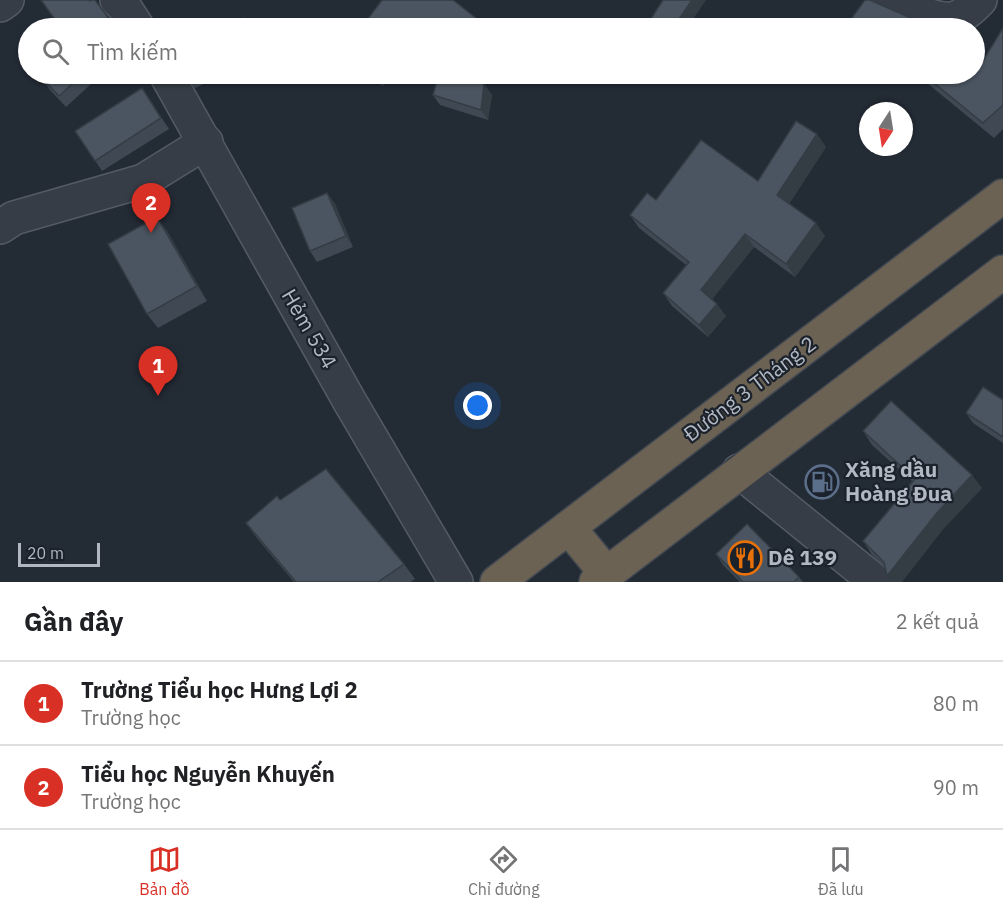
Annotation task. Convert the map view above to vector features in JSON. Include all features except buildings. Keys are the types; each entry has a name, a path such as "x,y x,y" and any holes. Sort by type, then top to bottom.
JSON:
{"highway":[{"name":"Đường 3 Tháng 2","path":"497,582 1003,196"},
{"path":"569,528 601,578 1003,272"}],"street":[{"path":"0,5 8,0"},
{"path":"117,0 131,18"},
{"path":"888,0 911,11 947,18"},
{"path":"954,18 969,10 980,0"},
{"name":"Hẻm 534","path":"172,84 206,142 238,204 456,582"},
{"path":"0,227 24,215 143,181 206,142"},
{"path":"739,471 876,582"}],"place":[{"name":"Tiểu học Nguyễn Khuyến","path":"151,233"},
{"name":"Trường Tiểu học Hưng Lợi 2","path":"158,396"},
{"name":"Xăng dầu Hoàng Đua","path":"822,482"},
{"name":"Dê 139","path":"745,558"}]}
